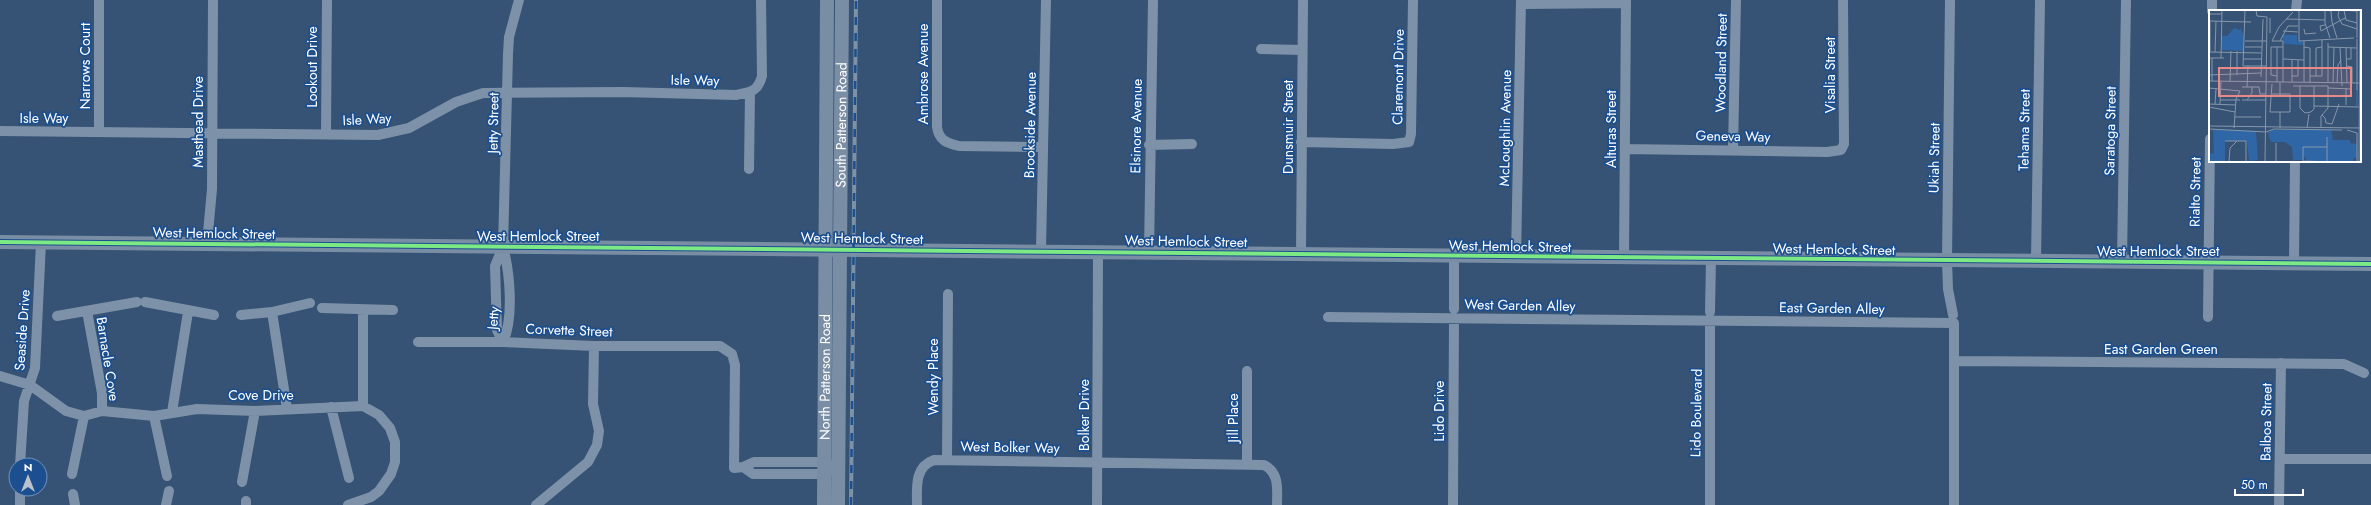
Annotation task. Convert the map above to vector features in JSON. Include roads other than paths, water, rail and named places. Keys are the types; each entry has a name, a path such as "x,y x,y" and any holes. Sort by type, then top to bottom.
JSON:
{"street":[{"name":"Narrows Court","path":"99,0 99,132"},
{"name":"Masthead Drive","path":"206,244 212,188 213,0"},
{"name":"Lookout Drive","path":"326,134 327,0"},
{"name":"Jetty Street","path":"503,247 509,37 519,0"},
{"path":"749,169 750,92 758,87 762,76 761,0"},
{"name":"South Patterson Road","path":"825,249 827,0"},
{"name":"South Patterson Road","path":"840,250 842,0"},
{"name":"Ambrose Avenue","path":"938,0 937,126 942,139 948,143 959,146 1044,147"},
{"name":"Brookside Avenue","path":"1041,251 1046,0"},
{"name":"Elsinore Avenue","path":"1149,252 1149,145 1153,0"},
{"name":"Dunsmuir Street","path":"1301,254 1303,0"},
{"name":"Claremont Drive","path":"1301,142 1393,144 1409,142 1411,134 1413,0"},
{"name":"Woodland Street","path":"1733,150 1736,0"},
{"name":"Visalia Street","path":"1841,150 1844,144 1843,0"},
{"name":"Ukiah Street","path":"1950,0 1947,261 1948,289 1954,319 1954,505"},
{"name":"Tehama Street","path":"2036,261 2040,0"},
{"name":"Saratoga Street","path":"2122,262 2126,0"},
{"path":"2296,10 2297,0"},
{"path":"1521,2 1626,1"},
{"name":"Alturas Street","path":"1624,258 1626,1"},
{"name":"McLoughlin Avenue","path":"1516,257 1521,2"},
{"path":"1261,49 1302,50"},
{"name":"Isle Way","path":"0,131 378,135 395,132 422,123 456,102 469,97 508,92 736,95 750,92"},
{"path":"1149,145 1192,144"},
{"name":"Geneva Way","path":"1625,150 1827,152 1841,150"},
{"name":"Rialto Street","path":"2208,317 2210,162"},
{"path":"2294,264 2295,162"},
{"name":"West Hemlock Street","path":"0,242 2371,264"},
{"name":"Seaside Drive","path":"20,457 21,420 24,401 30,385 36,351 41,243"},
{"name":"Jetty","path":"503,247 507,264 509,329 503,342"},
{"name":"North Patterson Road","path":"824,505 825,249"},
{"name":"North Patterson Road","path":"838,505 840,250"},
{"name":"Bolker Drive","path":"1098,251 1097,462 1264,465 1273,473 1277,483 1277,505"},
{"name":"Lido Drive","path":"1453,505 1454,256"},
{"name":"Lido Boulevard","path":"1710,258 1710,505"},
{"name":"Wendy Place","path":"947,460 948,294"},
{"path":"57,316 141,302 188,312 214,315"},
{"path":"241,315 272,312 310,303"},
{"path":"322,308 363,311 393,310"},
{"name":"Barnacle Cove","path":"86,311 102,393 102,411"},
{"path":"348,505 371,497 379,491 391,474 395,462 395,442 390,428 379,415 363,406 363,311"},
{"path":"172,412 188,312"},
{"path":"272,312 287,409"},
{"name":"West Garden Alley","path":"1328,317 1454,314 1710,316"},
{"name":"East Garden Alley","path":"1710,316 1954,319"},
{"name":"Corvette Street","path":"418,342 503,342 594,346 720,346 732,354 735,365 739,468 754,462 824,468"},
{"path":"536,505 588,462 597,445 599,431 593,404 594,346"},
{"name":"East Garden Green","path":"1955,361 2344,364 2364,373"},
{"name":"Balboa Street","path":"2279,505 2281,363"},
{"name":"Jill Place","path":"1247,371 1248,464"},
{"path":"0,376 30,385 66,411 84,416 72,474"},
{"name":"Cove Drive","path":"84,416 102,411 154,416 197,409 255,411 363,406"},
{"path":"331,407 349,478"},
{"path":"242,482 255,411"},
{"path":"154,416 166,476"},
{"path":"2280,459 2371,459"},
{"name":"West Bolker Way","path":"917,505 918,476 923,466 934,460 1097,462"},
{"path":"1097,462 1097,505"},
{"path":"824,468 838,469"},
{"path":"166,505 169,491"},
{"path":"73,494 75,505"}],"railway":[{"path":"851,505 856,0"}]}
